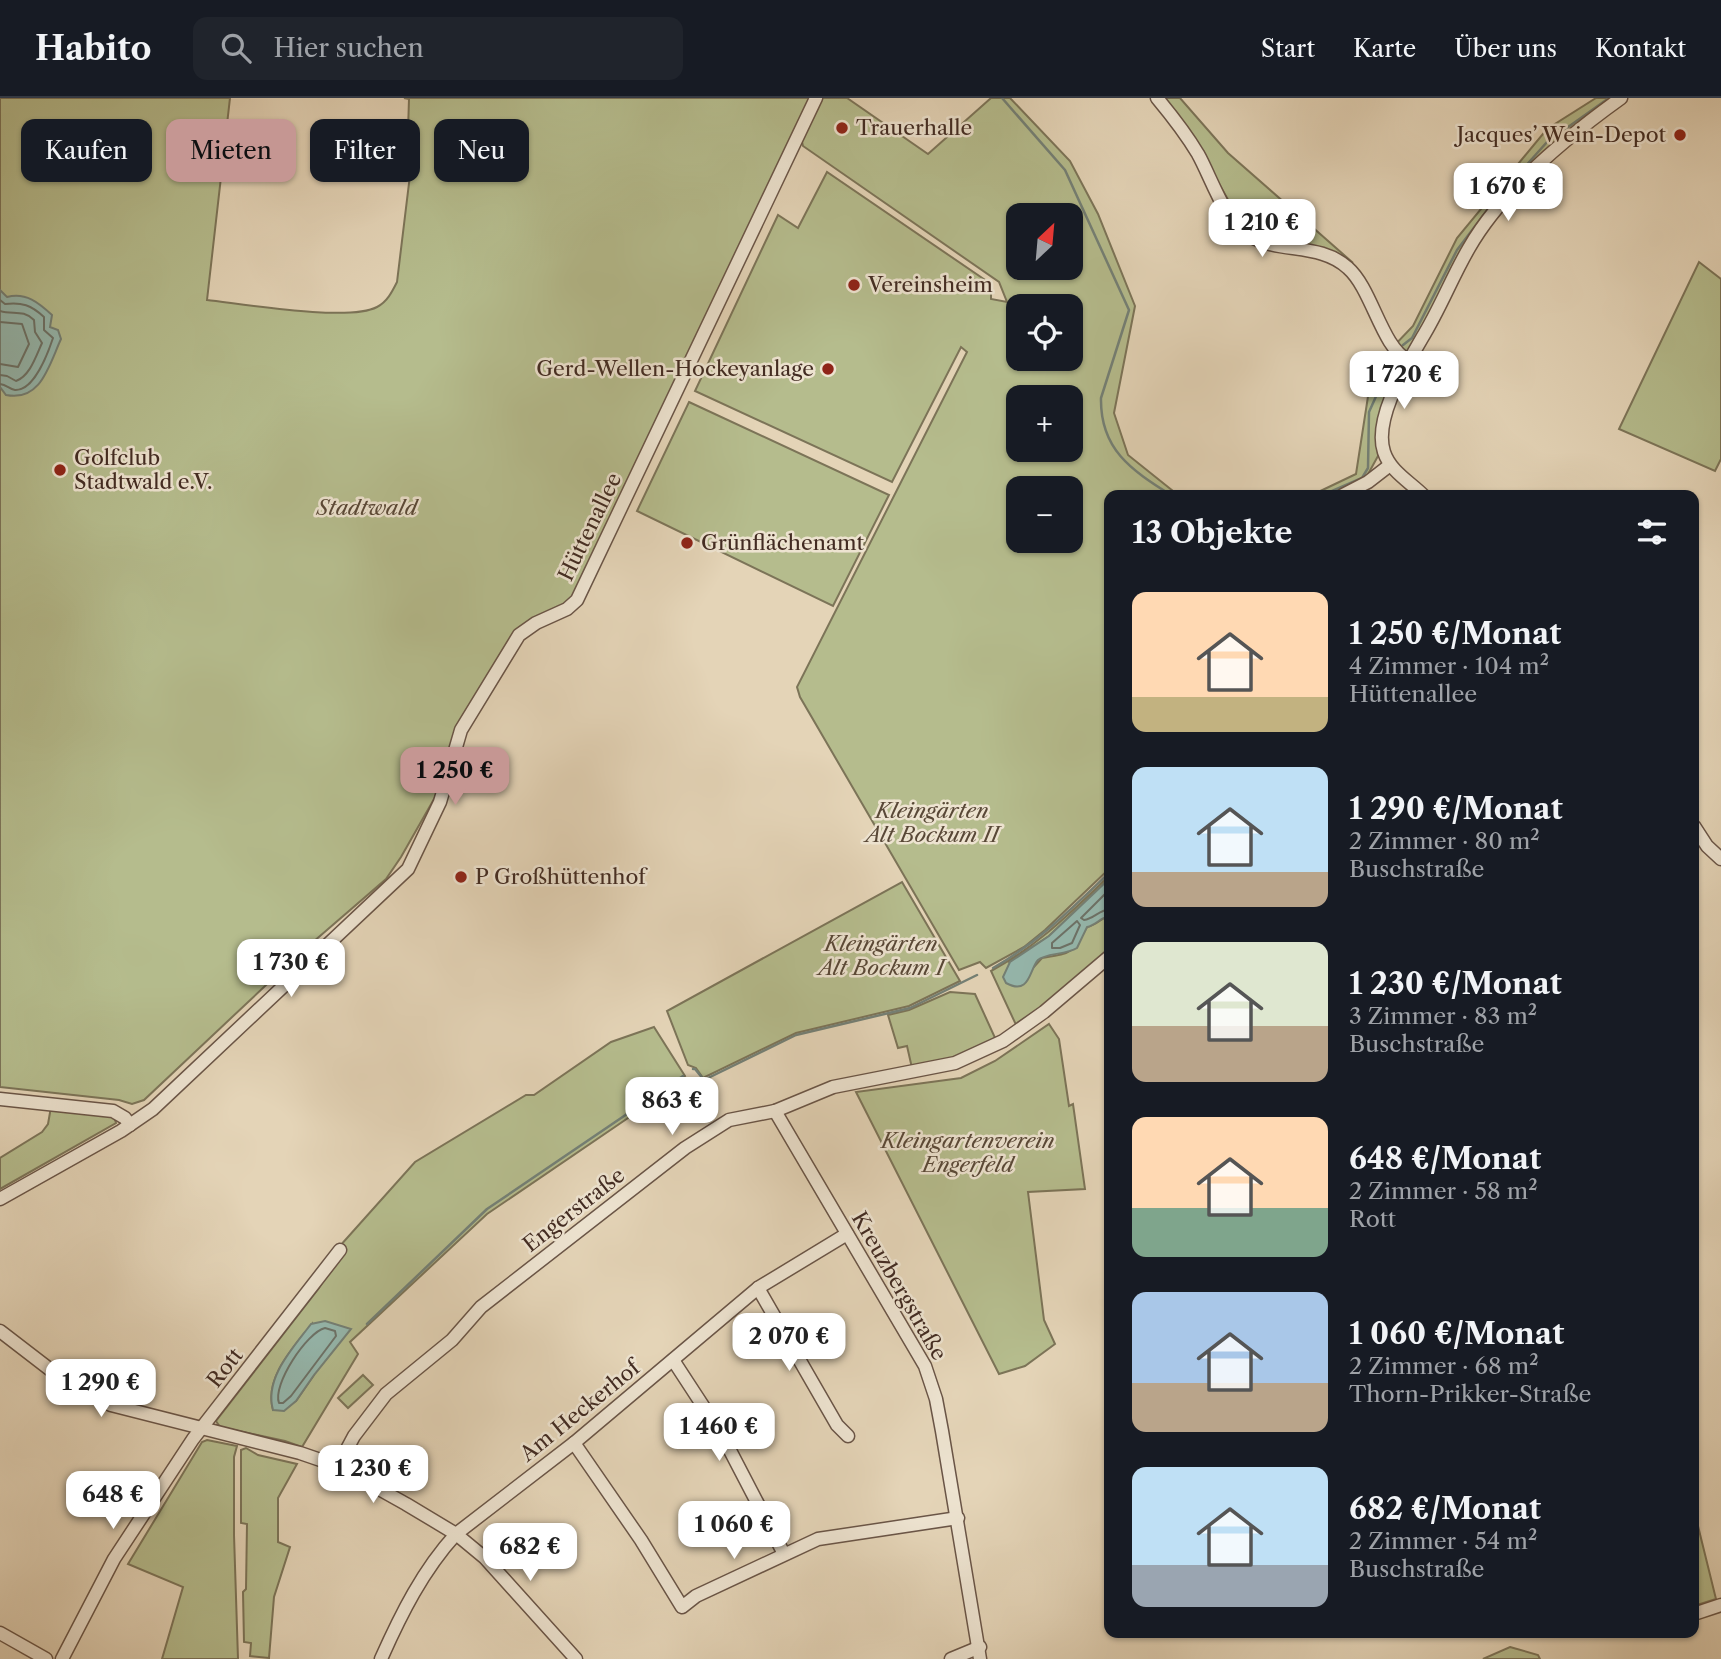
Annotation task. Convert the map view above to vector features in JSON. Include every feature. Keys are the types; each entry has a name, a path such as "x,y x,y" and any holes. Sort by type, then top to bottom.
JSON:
{"street":[{"name":"Hüttenallee","path":"0,1199 130,1125 153,1109 408,869 440,802 461,730 519,635 536,623 567,609 577,600 816,98"},
{"path":"1157,98 1185,134 1234,221 1245,234 1260,241 1323,253 1348,267 1359,280 1390,340 1401,357 1408,360"},
{"path":"1418,490 1390,465 1383,451 1382,431 1390,401 1408,360 1437,312 1470,246 1494,214 1558,145 1621,98"},
{"path":"1353,490 1390,465"},
{"path":"1699,834 1721,859"},
{"name":"Engerstraße","path":"338,1466 354,1436 380,1401 452,1340 481,1307 685,1148 729,1120 775,1111 833,1087 955,1063 1003,1041 1044,1012 1104,961"},
{"path":"0,1099 113,1111 125,1118 130,1125"},
{"name":"Kreuzbergstraße","path":"775,1111 925,1366 936,1399 980,1653"},
{"name":"Am Heckerhof","path":"381,1659 419,1583 456,1534 574,1443 758,1288 847,1234"},
{"name":"Rott","path":"62,1659 114,1559 193,1439 340,1250"},
{"path":"758,1288 837,1425 848,1436"},
{"path":"0,1331 52,1371 111,1405 300,1453 338,1466 456,1534 485,1558 576,1659"},
{"path":"673,1360 722,1435 784,1553"},
{"path":"574,1443 641,1540 682,1607 696,1596 740,1577 784,1553 827,1537 958,1518"},
{"path":"1699,1612 1721,1605"},
{"path":"0,1633 46,1659"},
{"path":"951,1659 980,1653"}],"green space":[{"name":"Stadtwald","path":"0,98 230,98 228,119 166,119 166,182 220,182 207,300 295,311 344,313 381,305 397,282 409,182 420,182 420,119 408,119 409,99 404,98 811,98 570,604 528,621 455,733 438,792 386,879 298,955 144,1100 132,1104 119,1100 0,1087"},
{"name":"Kleingärten Alt Bockum II","path":"821,98 847,98 928,154 991,98 1010,98 1070,161 1098,214 1135,306 1114,413 1128,455 1172,490 1104,490 1104,874 1024,947 986,968 980,962 959,970 800,697 797,687 967,352 961,347 892,482 695,391 778,215 798,228 827,172 991,284 991,299 1006,302 1006,371 1083,371 1083,294 1006,294 1006,300 999,282 803,146 801,138"},
{"path":"1162,98 1180,98 1228,153 1352,262 1342,267 1321,255 1245,243 1228,216 1235,212 1197,145"},
{"path":"1596,98 1626,98 1563,145 1479,239 1411,369 1398,366 1377,429 1378,456 1367,476 1338,490 1322,490 1356,474 1369,390 1385,370 1390,350 1413,326 1457,238 1547,129"},
{"path":"1699,262 1721,279 1721,459 1715,471 1619,429"},
{"path":"689,402 889,495 833,606 637,511"},
{"path":"1104,881 1104,884 1049,936 1010,962 1034,967 1042,958 1066,953 1078,943 1087,927 1104,918 1104,954 1017,1027 991,971 1040,939"},
{"name":"Kleingärten Alt Bockum I","path":"902,882 960,981 909,1006 796,1033 703,1078 696,1068 688,1065 667,1011"},
{"path":"950,992 975,994 996,1040 953,1059 912,1068 907,1046 898,1048 888,1015 909,1010"},
{"name":"Kleingartenverein Engerfeld","path":"1049,1024 1059,1039 1069,1106 1073,1104 1085,1189 1028,1192 1044,1320 1055,1344 1025,1366 999,1374 856,1092 961,1078 995,1061"},
{"path":"654,1027 685,1076 653,1101 487,1214 350,1342 358,1354 302,1447 220,1427 216,1421 319,1288 342,1250 339,1247 415,1162 526,1095 534,1095 611,1042","holes":["312,1324 314,1375 296,1401 273,1410 271,1398 276,1375"]},
{"path":"51,1107 114,1116 116,1123 0,1189 0,1158 42,1132 48,1124"},
{"path":"363,1375 373,1385 348,1408 338,1398"},
{"path":"207,1440 237,1446 234,1457 234,1535 238,1659 162,1659 183,1587 128,1564 202,1442"},
{"path":"246,1448 258,1455 297,1464 278,1498 278,1542 290,1547 274,1597 269,1658 250,1656 251,1643 244,1642 243,1592 246,1589 247,1524 241,1523 241,1450"},
{"path":"1699,1530 1716,1599 1699,1604"},
{"path":"1510,1647 1538,1655 1540,1659 1483,1659"}],"water":[{"path":"0,290 7,297 26,297 42,306 52,315 50,327 58,330 61,339 48,370 36,387 18,396 6,395 0,387"},
{"path":"1104,884 1104,918 1087,927 1077,948 1038,960 1028,980 1020,986 1006,983 1003,977 1010,962 1049,936"},
{"path":"325,1321 351,1329 296,1401 284,1411 273,1410 273,1386 282,1364 311,1324"}],"waterway":[{"path":"1002,98 1065,170 1129,310 1101,398 1102,416 1112,445 1121,456 1131,467 1164,490"},
{"path":"1403,345 1412,338 1457,250 1492,204 1547,142 1609,98"},
{"path":"1334,490 1362,478 1368,468 1369,412 1391,363"},
{"path":"993,968 1040,936 1104,878"},
{"path":"693,1069 704,1080 796,1035 910,1008 977,975"},
{"path":"367,1324 487,1209 683,1076"}],"place":[{"name":"Trauerhalle","path":"842,128"},
{"name":"Jacques’ Wein-Depot","path":"1680,135"},
{"name":"Vereinsheim","path":"854,285"},
{"name":"Gerd-Wellen-Hockeyanlage","path":"828,369"},
{"name":"Golfclub Stadtwald e.V.","path":"60,470"},
{"name":"Grünflächenamt","path":"687,543"},
{"name":"P Großhüttenhof","path":"461,877"}]}
